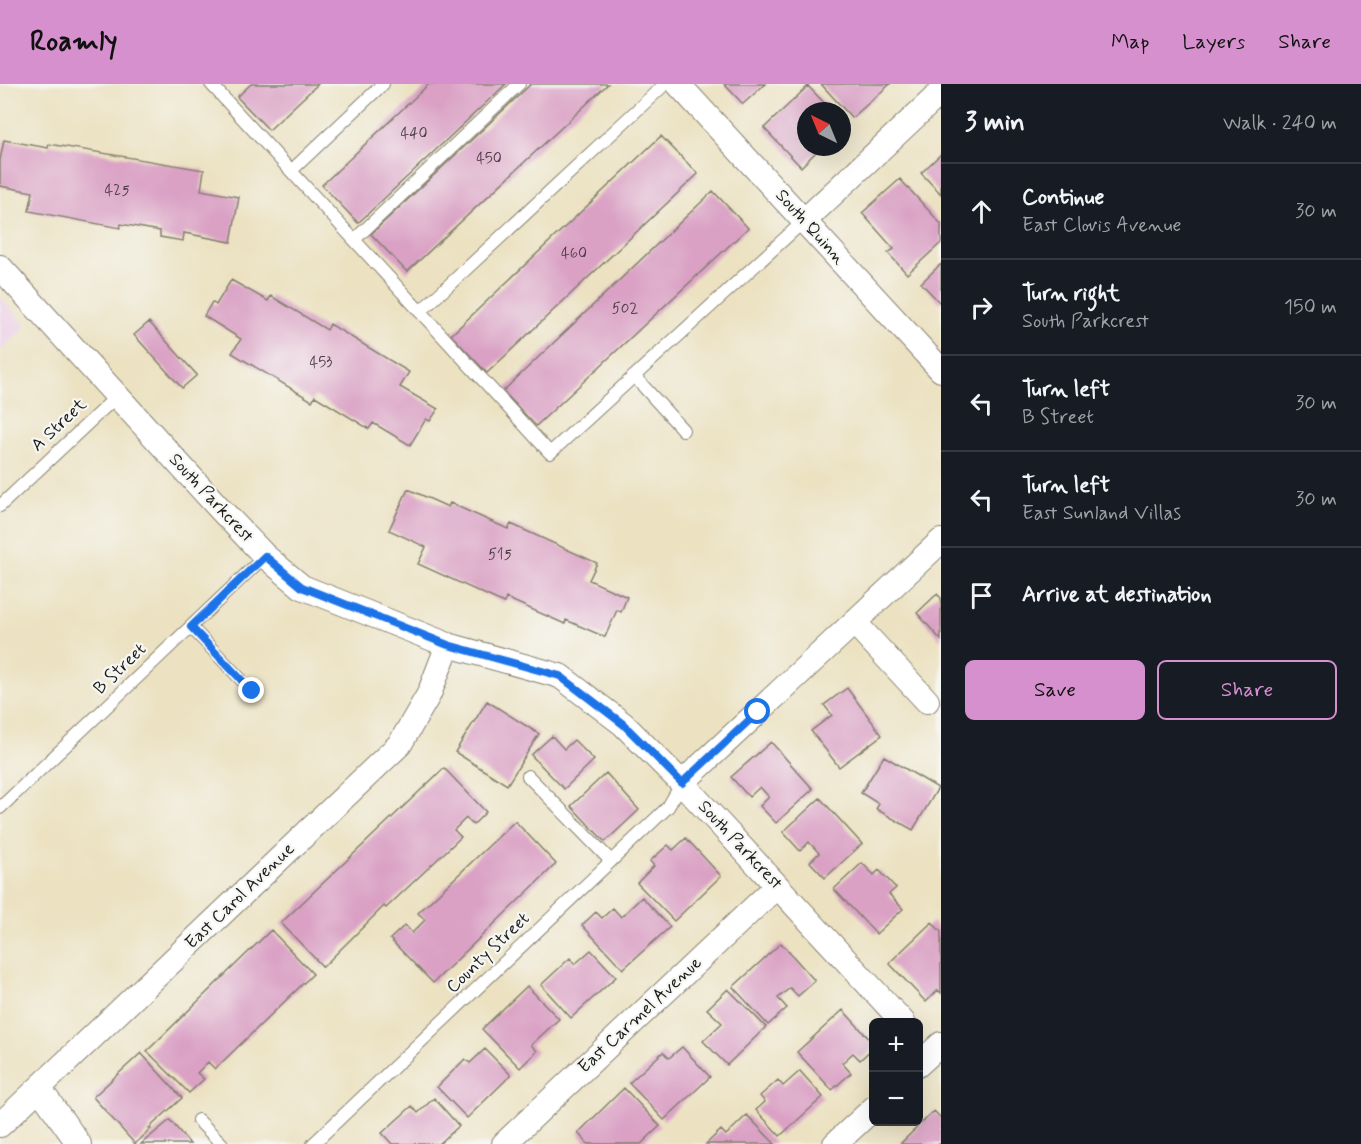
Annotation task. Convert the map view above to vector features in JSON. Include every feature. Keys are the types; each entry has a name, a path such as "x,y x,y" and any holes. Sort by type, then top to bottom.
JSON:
{"street":[{"name":"South Quinn","path":"678,84 941,370"},
{"path":"805,220 941,92"},
{"name":"South Parkcrest","path":"0,267 265,556 302,587 448,645 560,676 623,724 682,783 898,1018"},
{"path":"682,783 941,542"},
{"path":"854,622 927,701"},
{"name":"East Carol Avenue","path":"0,1125 400,744 429,694 448,645"},
{"name":"East Carmel Avenue","path":"504,1144 777,886"},
{"path":"39,1088 79,1144"},
{"path":"835,1144 869,1112"}],"lane":[{"path":"211,84 550,453 805,220"},
{"path":"291,171 383,84"},
{"path":"354,240 519,84"},
{"path":"420,312 665,84"},
{"path":"634,376 683,430"},
{"name":"A Street","path":"0,506 117,396"},
{"name":"B Street","path":"0,808 265,556"},
{"path":"191,627 252,691"},
{"path":"528,776 611,861"},
{"name":"County Street","path":"313,1144 668,807 682,783"},
{"path":"198,1120 222,1144"}],"shaded area":[{"path":"0,297 26,326 0,351"}],"building":[{"path":"251,84 318,84 269,130 237,97"},
{"path":"429,84 506,84 358,223 322,185"},
{"path":"531,84 608,84 407,272 371,234"},
{"path":"724,84 765,84 743,104"},
{"path":"821,84 890,84 852,118 851,102 837,102"},
{"path":"808,86 823,102 797,102 797,156 812,156 801,167 764,128"},
{"path":"661,136 698,174 487,373 451,335"},
{"path":"4,140 48,148 49,144 204,170 201,190 239,197 231,242 184,233 183,241 160,237 160,231 121,224 120,228 29,211 33,192 0,186 0,160"},
{"path":"941,154 941,194 921,173"},
{"path":"900,179 941,224 941,243 907,274 888,253 894,249 862,213"},
{"path":"713,191 748,228 536,426 503,391"},
{"path":"941,264 941,302 940,303 921,283"},
{"path":"231,280 268,301 271,296 327,330 330,324 409,372 400,387 438,409 430,421 426,419 410,445 373,423 369,429 315,396 312,401 232,353 241,339 204,316 212,302 216,305"},
{"path":"149,322 197,375 182,388 134,335"},
{"path":"408,489 448,507 450,503 508,529 511,524 597,563 589,580 627,597 621,612 617,610 605,637 566,620 565,624 506,598 504,603 418,564 426,547 389,530"},
{"path":"937,594 941,598 941,640 917,613"},
{"path":"847,688 882,735 839,767 811,731 832,715 824,705"},
{"path":"487,701 539,734 507,785 455,752"},
{"path":"552,736 564,749 574,740 594,760 564,789 531,755"},
{"path":"771,742 813,789 776,823 760,806 769,797 760,787 749,797 731,777"},
{"path":"884,756 938,788 913,830 876,809 879,804 861,793"},
{"path":"444,768 486,812 473,825 466,818 454,830 461,837 386,908 384,906 323,967 281,923"},
{"path":"606,773 639,810 605,842 571,806"},
{"path":"820,798 862,844 825,878 810,862 819,853 809,842 800,851 783,832"},
{"path":"515,821 556,864 433,983 390,939 405,925 412,933 425,920 418,913"},
{"path":"686,838 721,876 674,921 637,883 654,866 650,861 668,845 673,850"},
{"path":"862,863 874,875 879,870 896,888 889,894 903,909 876,934 834,889"},
{"path":"642,897 670,927 623,969 582,925 596,912 602,918 613,908 621,917"},
{"path":"932,922 941,932 941,993 938,990 926,1002 889,963"},
{"path":"271,930 313,974 215,1069 208,1062 197,1073 204,1079 189,1093 147,1051"},
{"path":"781,943 815,981 798,996 790,988 778,998 787,1008 768,1025 733,987"},
{"path":"591,950 616,977 571,1018 541,985 570,958 575,964"},
{"path":"527,986 559,1019 531,1045 537,1051 520,1068 482,1029"},
{"path":"728,989 766,1027 727,1065 703,1041 722,1023 707,1009"},
{"path":"843,1010 869,1039 869,1052 860,1060 853,1053 842,1063 851,1073 832,1090 797,1052"},
{"path":"682,1047 710,1077 664,1120 629,1083 663,1052 669,1058"},
{"path":"485,1049 511,1075 467,1118 437,1087 465,1059 470,1063"},
{"path":"141,1053 182,1098 135,1144 93,1097"},
{"path":"800,1071 823,1097 780,1136 756,1110 765,1102 760,1096 778,1080 783,1086"},
{"path":"624,1088 660,1126 641,1144 588,1144 578,1133"},
{"path":"434,1098 459,1126 439,1144 392,1144 382,1133 412,1106 418,1113"},
{"path":"934,1111 941,1118 941,1144 900,1144 919,1126 923,1126 923,1122"},
{"path":"747,1115 775,1144 706,1144 721,1130 726,1135"},
{"path":"170,1120 190,1144 141,1144"}],"route":[{"path":"252,691 191,627 265,556 302,587 448,645 560,676 623,724 682,783 758,712"}]}
